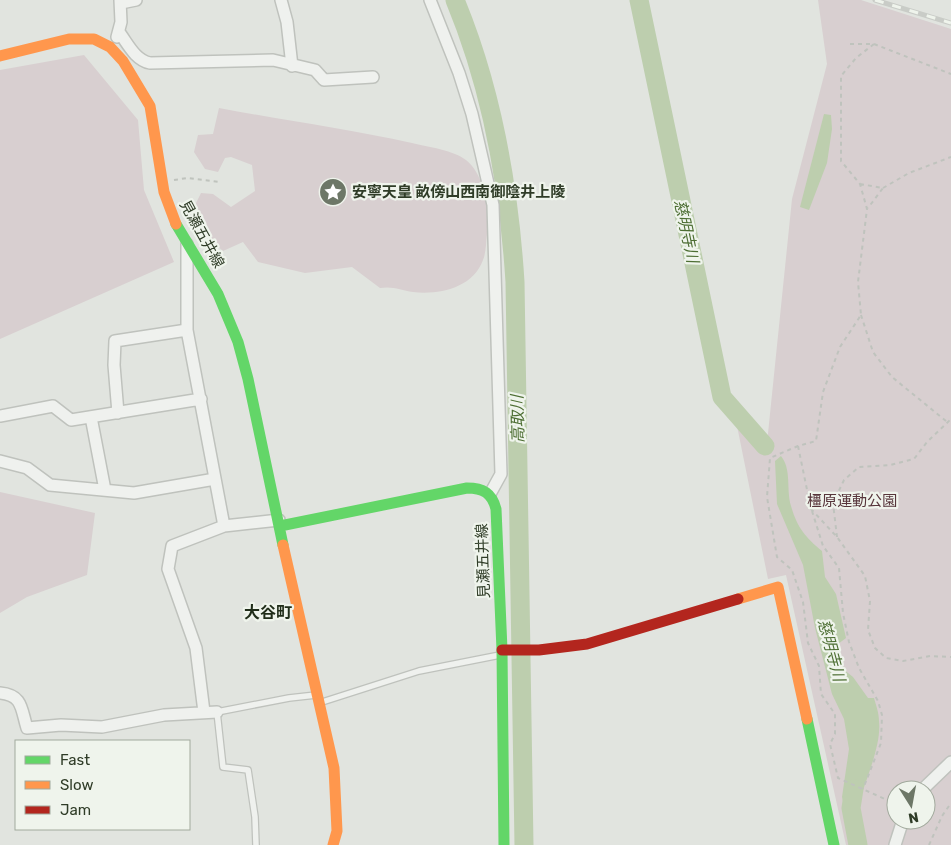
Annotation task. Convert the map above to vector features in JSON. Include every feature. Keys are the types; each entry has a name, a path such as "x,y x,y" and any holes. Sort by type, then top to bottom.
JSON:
{"main road":[{"path":"0,56 81,38 94,39 111,46"},
{"name":"見瀬五井線","path":"111,46 118,51 148,100 153,112 161,182 173,218 215,290 242,356 299,622 334,768 337,831 333,845"},
{"path":"279,523 466,488 483,489 490,494"},
{"name":"見瀬五井線","path":"490,494 496,509 504,652 504,845"},
{"path":"504,652 539,650 596,641 778,587 834,845"}],"street":[{"path":"111,46 119,32 120,2 136,0"},
{"path":"280,0 287,22 292,66"},
{"path":"430,0 462,81 493,205 501,474 490,494"},
{"path":"119,32 142,62 258,59 273,60 315,70 324,80 373,76"},
{"path":"187,244 188,330 224,526"},
{"path":"118,413 114,365 115,341 188,330"},
{"path":"0,416 53,406 71,420 201,399"},
{"path":"91,417 105,490"},
{"path":"0,461 27,468 50,485 134,493 216,479"},
{"path":"204,712 196,648 168,569 172,546 224,526 279,523"},
{"path":"0,693 15,696 20,702 26,728 61,725 102,727 164,715 217,712"},
{"path":"932,780 951,762"},
{"path":"895,845 900,830"}],"lane":[{"path":"256,845 255,817 248,770 223,767 217,712 290,698 318,699 419,671 504,652"}],"path":[{"path":"850,44 874,44 951,74"},
{"path":"874,44 856,58 841,76 840,161 860,184 867,208 858,282 861,315 873,352 892,377 947,422"},
{"path":"867,208 883,188 909,173 951,157"},
{"path":"161,182 188,178 219,182"},
{"path":"860,184 883,188"},
{"path":"861,315 840,347 824,392 816,441 798,446 770,458 767,497 777,557 792,570 803,602 808,643 819,666 820,694 835,714 835,734 830,744 838,778 886,799"},
{"path":"838,537 832,503 844,480 859,467 890,465 914,459 951,419"},
{"path":"798,446 811,509 823,546 839,568 843,613 849,642 859,668 878,700 882,715 881,743 863,789"},
{"path":"811,509 838,537 865,576 870,601 868,630 875,648 886,658 903,661 930,656 951,657"},
{"path":"929,845 942,816 951,803"}],"green space":[{"name":"橿原運動公園","path":"818,0 861,0 951,29 951,845 846,845 786,575 768,579 735,416 766,453 792,199 827,64"},
{"path":"84,55 138,120 144,190 174,262 0,339 0,70"},
{"path":"219,108 388,138 440,149 466,160 478,175 487,204 488,225 485,251 478,270 472,277 454,288 423,293 393,288 380,288 352,267 305,273 258,262 243,242 223,251 206,236 194,207 201,193 213,194 231,207 255,191 252,165 231,157 225,158 218,172 205,169 194,152 198,135 213,134"},
{"path":"0,492 95,513 87,575 27,597 0,613"}],"water":[{"path":"824,114 831,115 832,129 827,163 809,210 800,207"},
{"path":"781,456 788,473 793,513 802,531 822,551 825,577 836,594 846,638 838,644 843,669 853,677 868,698 874,698 879,715 878,742 856,812 846,814 842,797 849,749 844,719 832,694 815,628 803,565 777,504 775,461"}],"waterway":[{"name":"高取川","path":"455,0 479,68 497,138 508,210 515,282 524,845"},
{"name":"慈明寺川","path":"639,0 722,397 765,446"},
{"name":"慈明寺川","path":"854,789 851,808 858,845"}],"railway":[{"path":"875,0 951,23"}],"traffic: fast":[{"path":"176,224 218,294 238,342 248,379 283,545"},
{"path":"280,526 467,488 482,490 492,499 496,509 502,650 504,845"},
{"path":"807,719 834,845"}],"traffic: slow":[{"path":"0,56 69,39 94,39 110,47 123,61 150,106 164,192 176,224"},
{"path":"283,545 334,768 337,831 333,845"},
{"path":"738,599 778,587 807,719"}],"traffic: jam":[{"path":"502,650 539,650 587,644 738,599"}],"place":[{"name":"安寧天皇 畝傍山西南御陰井上陵","path":"333,192"}],"district":[{"name":"大谷町","path":"268,612"}]}
